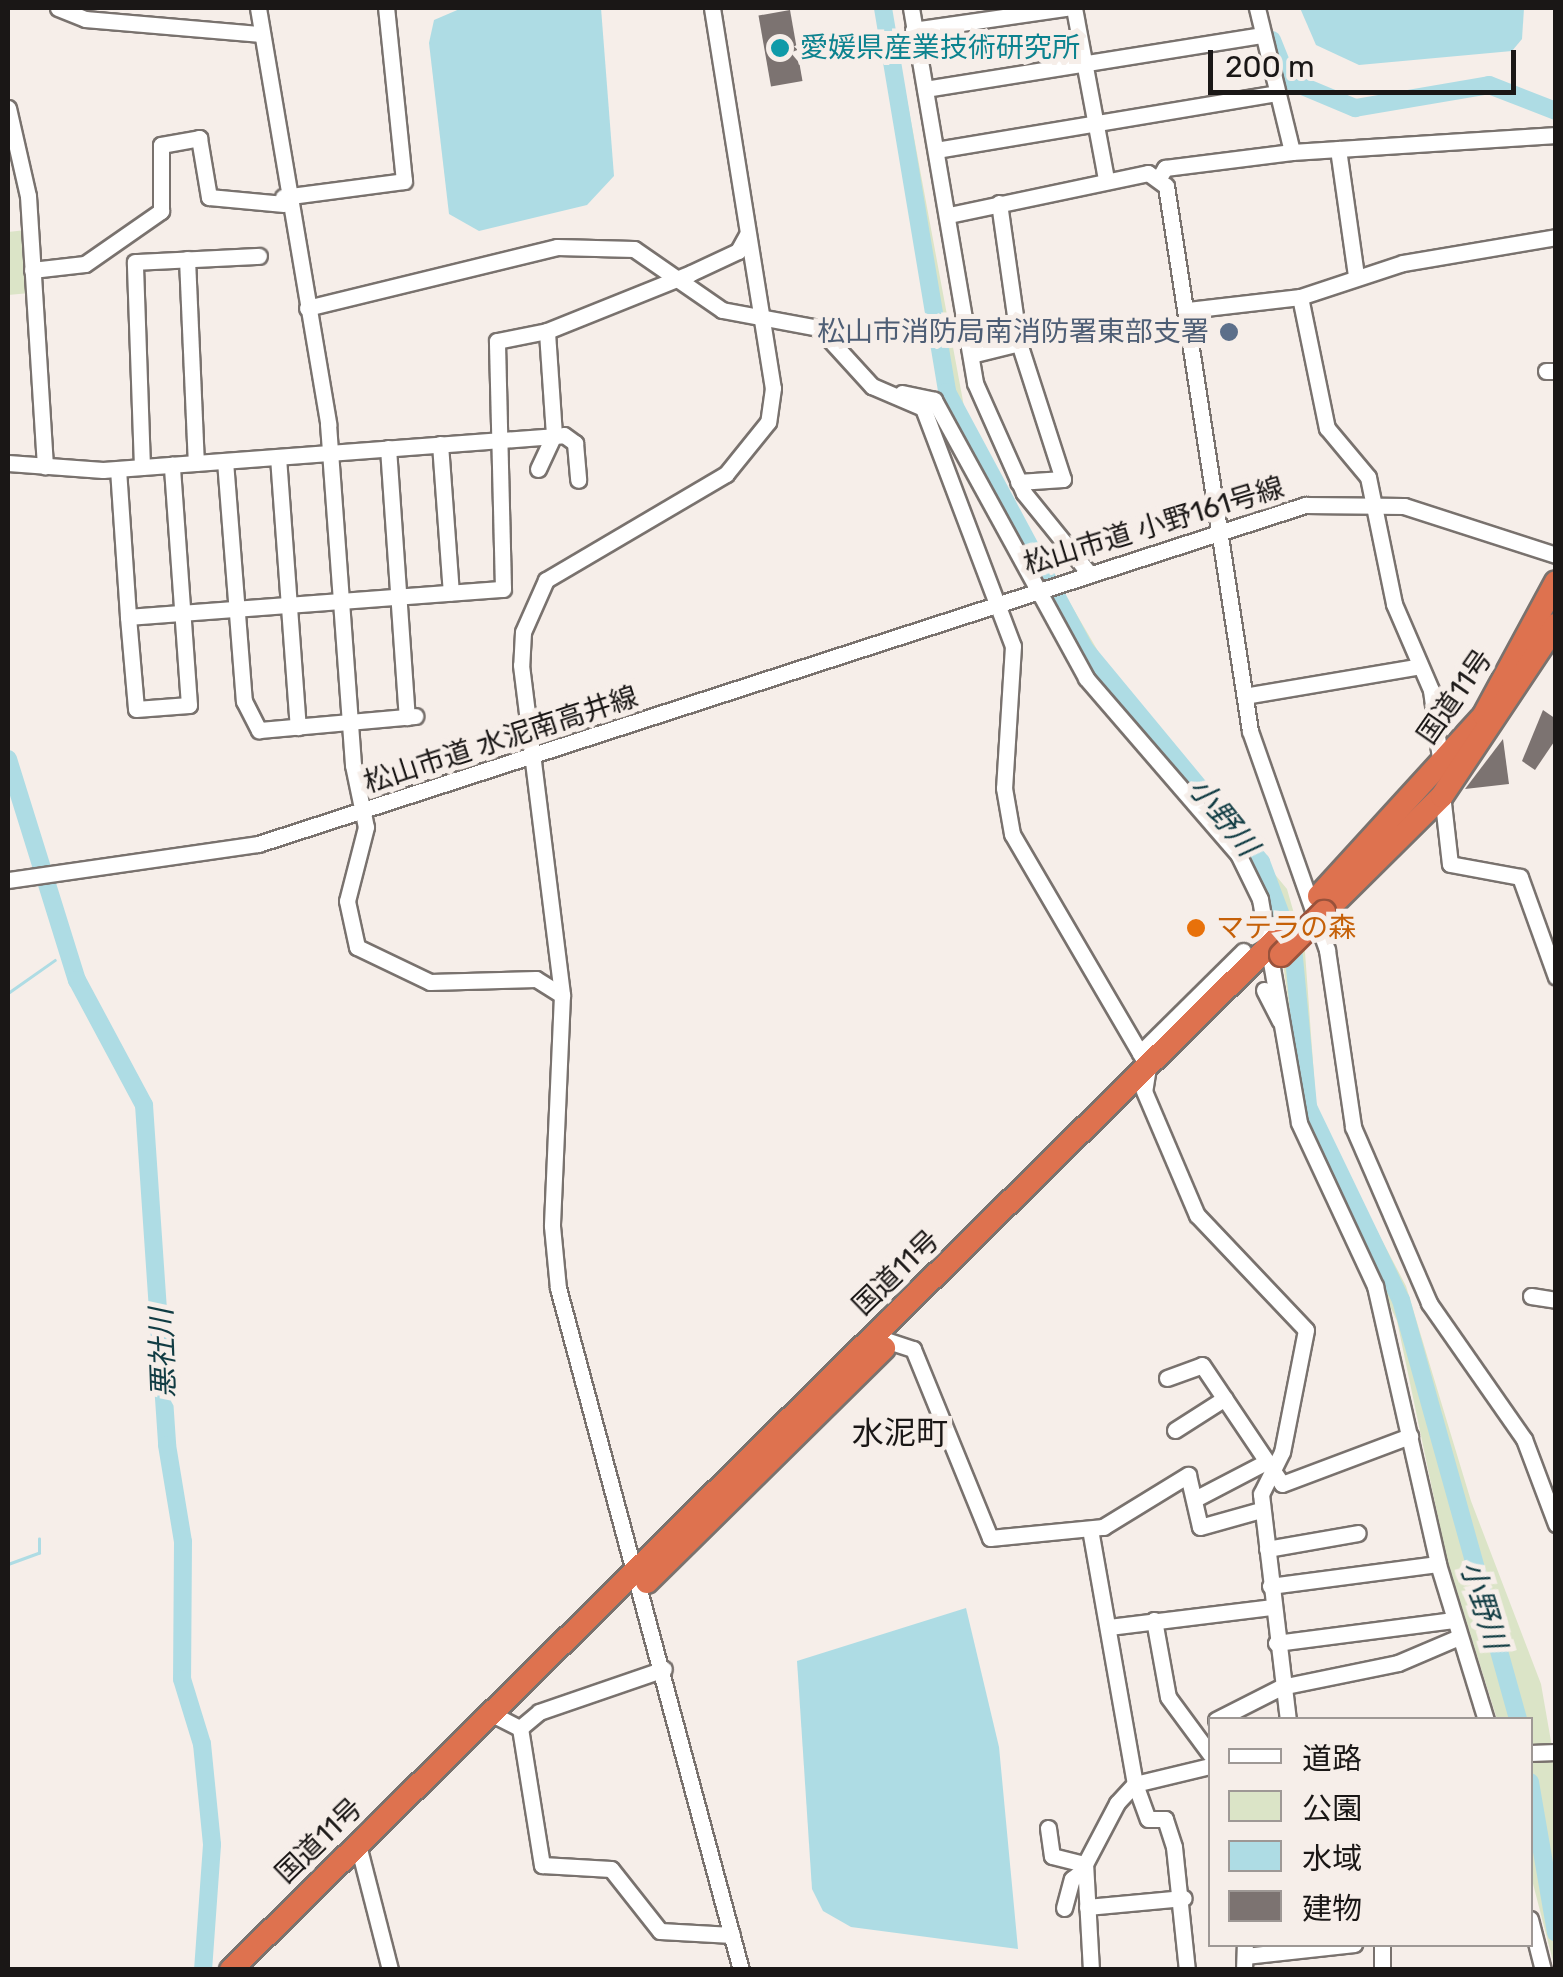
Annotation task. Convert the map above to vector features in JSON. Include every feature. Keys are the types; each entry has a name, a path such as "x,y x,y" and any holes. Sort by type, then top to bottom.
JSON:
{"highway":[{"name":"国道11号","path":"231,1970 506,1721 640,1579 882,1339 1144,1070 1442,796 1550,632 1556,582"},
{"name":"国道11号","path":"1322,904 1441,769 1550,632"},
{"name":"国道11号","path":"250,1970 360,1853"}],"street":[{"path":"58,8 86,19 262,34"},
{"path":"258,8 284,200 307,308 330,453 351,723 364,812 365,848 347,901 364,956 430,982 536,979 562,995"},
{"path":"32,270 84,264 161,210 160,145 199,138 209,197 284,200 404,180 386,8"},
{"path":"712,8 773,388 752,451 546,580 523,632 531,756 562,995 553,1256 740,1970"},
{"path":"910,8 971,355 994,441 1018,482 1088,572"},
{"path":"913,30 1066,8"},
{"path":"1074,8 1106,179"},
{"path":"1256,8 1292,152"},
{"path":"924,88 1263,35"},
{"path":"936,150 1276,93"},
{"path":"8,108 32,270 45,466"},
{"path":"1556,135 1292,152 1165,168 1159,178 1188,310 1250,695 1255,749 1330,965 1353,1127 1429,1302 1524,1439 1556,1524"},
{"path":"1338,150 1356,276"},
{"path":"949,215 1106,179 1159,178"},
{"path":"999,204 1018,343 1063,480 1018,482"},
{"path":"132,232 142,468"},
{"path":"128,617 503,589 497,341 547,331 738,251 747,235"},
{"path":"1188,310 1300,297 1356,276 1556,237"},
{"path":"307,308 556,246 634,249 722,310 819,328 860,376 898,393 934,400 1038,588 1115,716 1238,854 1276,950 1299,1123 1368,1265 1452,1620 1485,1717"},
{"path":"134,262 259,256"},
{"path":"188,260 196,463"},
{"path":"1300,297 1327,428 1368,477 1416,667 1430,690 1441,769 1444,854 1462,869 1520,877 1556,977"},
{"path":"538,469 554,435 547,331"},
{"path":"971,355 1018,343"},
{"path":"898,393 930,418 1014,646 1004,788 1012,834 1144,1070 1197,1215 1306,1330 1266,1470 1261,1510 1287,1717"},
{"path":"8,463 118,470 554,435 576,443 578,480"},
{"path":"440,444 451,593"},
{"path":"225,461 244,701 259,730 351,723 411,717 388,448"},
{"path":"278,457 298,727"},
{"path":"118,470 136,709 189,705 172,465"},
{"name":"松山市道 小野161号線","path":"1000,600 1221,527 1305,505 1374,503 1432,512 1556,556"},
{"name":"松山市道 水泥南高井線","path":"8,880 213,855 364,812 1000,600"},
{"path":"1250,695 1416,667"},
{"path":"1144,1070 1243,951"},
{"path":"1264,990 1288,1032"},
{"path":"1531,1296 1556,1300"},
{"path":"882,1339 913,1348 986,1535 1090,1529 1188,1475 1200,1527 1261,1510"},
{"path":"1167,1378 1202,1365 1266,1470 1282,1484 1410,1436"},
{"path":"1175,1430 1225,1398"},
{"path":"1194,1499 1266,1470"},
{"path":"1090,1529 1135,1784 1148,1819 1165,1819 1184,1898 1187,1970"},
{"path":"1267,1549 1358,1533"},
{"path":"1270,1586 1438,1564"},
{"path":"1109,1627 1272,1607"},
{"path":"1154,1620 1168,1697 1208,1722"},
{"path":"1276,1642 1452,1620"},
{"path":"1219,1717 1281,1688 1398,1663 1459,1637"},
{"path":"664,1669 506,1721 542,1864 611,1869 660,1932 732,1935"},
{"path":"1064,1908 1072,1879 1085,1866 1135,1784 1208,1767"},
{"path":"1048,1828 1052,1856 1085,1866"},
{"path":"360,1853 390,1970"},
{"path":"1085,1866 1091,1970"},
{"path":"1088,1906 1184,1898"},
{"path":"1533,1931 1543,1970"},
{"path":"1244,1957 1329,1947"}],"green space":[{"path":"877,8 890,8 968,428 1116,682 1287,889 1305,952 1317,1117 1406,1286 1471,1501 1541,1684 1556,1770 1555,1969 1533,1884 1533,1717 1496,1717 1447,1560 1397,1321 1307,1129 1276,915 1235,838 1090,671 943,403"},
{"path":"26,230 30,293 8,295 8,232"}],"water":[{"path":"462,8 601,8 614,176 587,205 479,231 449,214 429,43 434,20"},
{"path":"1300,8 1524,8 1522,39 1512,51 1359,65 1316,45"},
{"path":"966,1608 999,1747 1018,1949 851,1927 823,1911 812,1889 797,1661"}],"building":[{"name":"愛媛県産業技術研究所","path":"790,10 803,81 771,86 758,16"},
{"path":"1543,710 1556,719 1556,739 1535,770 1522,761"},
{"path":"1503,739 1509,784 1465,789"}],"waterway":[{"name":"小野川","path":"883,8 947,392 1084,648 1261,862 1293,947 1308,1107 1401,1300 1517,1717"},
{"path":"1272,40 1288,80 1355,108 1489,85 1556,111"},
{"name":"悪社川","path":"8,759 77,980 144,1105 167,1445 183,1542 182,1679 202,1744 212,1845 203,1970"},
{"path":"8,993 55,960"},
{"path":"8,1564 39,1553 39,1539"},
{"name":"小野川","path":"1533,1799 1556,1933"}],"place":[{"name":"愛媛県産業技術研究所","path":"780,48"},
{"name":"松山市消防局南消防署東部支署","path":"1229,332"},
{"name":"マテラの森","path":"1196,928"}],"district":[{"name":"水泥町","path":"900,1433"}]}
